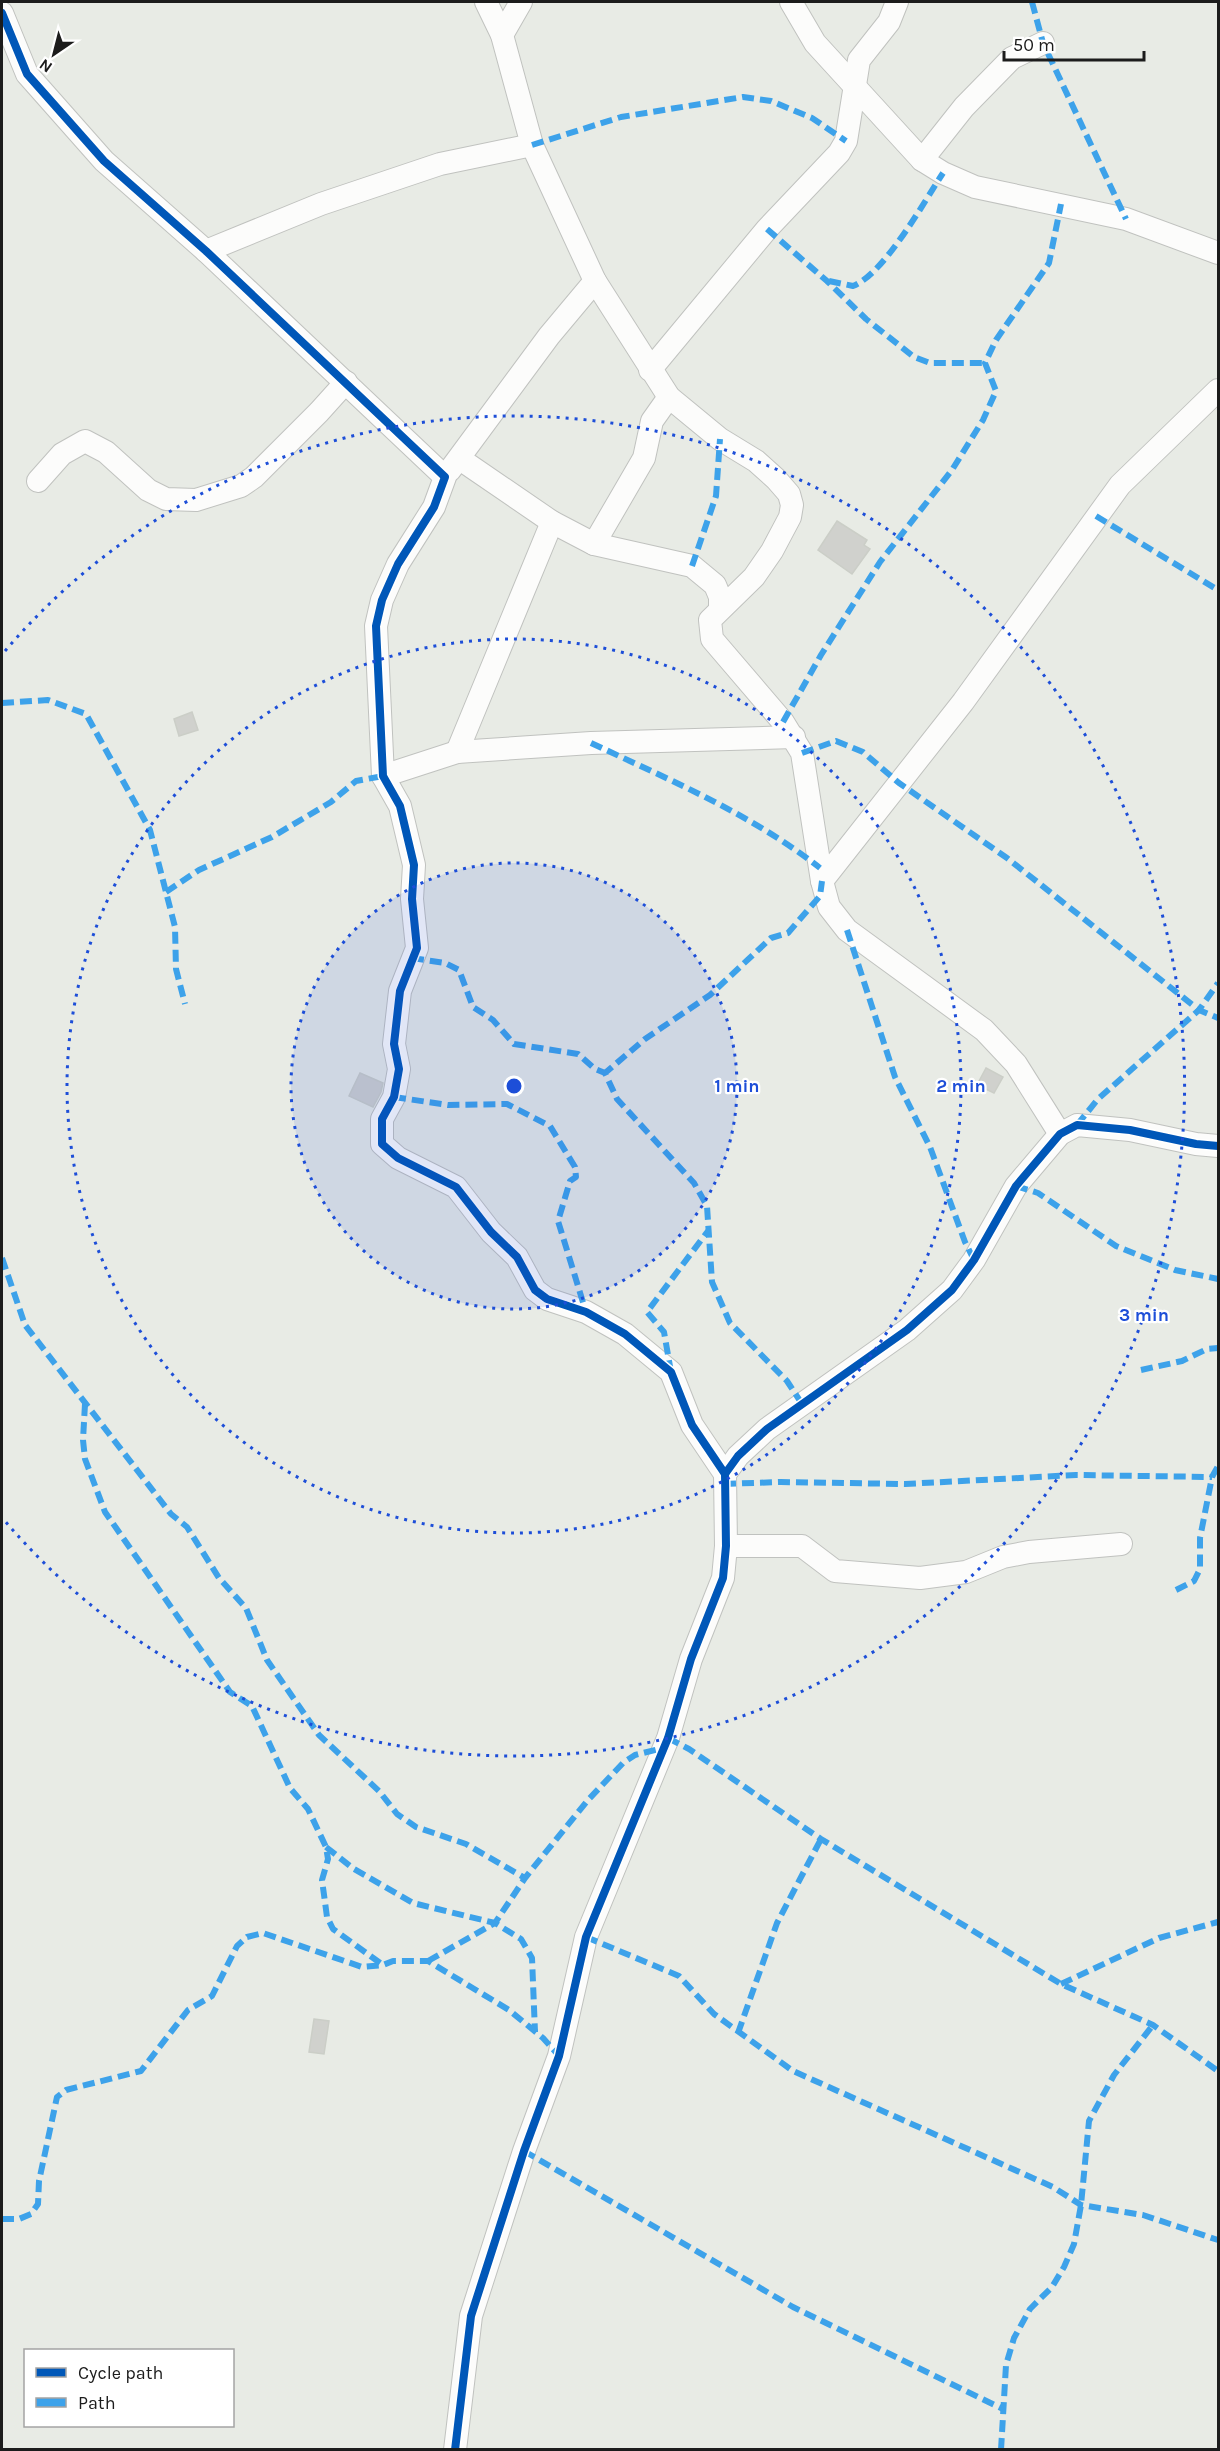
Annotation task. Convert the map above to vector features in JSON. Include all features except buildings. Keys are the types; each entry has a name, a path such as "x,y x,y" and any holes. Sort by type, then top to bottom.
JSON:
{"street":[{"path":"486,2 502,35 532,145 595,281 669,397 720,439 756,461 789,494 792,505 790,517 766,560 754,577 710,620 712,639 794,737 802,753 822,881 829,907 847,930 984,1030 1017,1065 1060,1134"},
{"path":"502,35 521,2"},
{"path":"790,2 815,43 922,160 943,173 975,187 1126,219 1218,253"},
{"path":"650,370 767,229 839,153 846,141 859,60 889,22 897,2"},
{"path":"2,13 27,74 104,160 206,251 446,477"},
{"path":"922,160 964,107 1012,58 1043,43"},
{"path":"206,251 321,204 440,164 532,145"},
{"path":"595,281 549,336 446,477 434,507 398,564 382,600 376,626 383,776 400,806 414,866 412,899 417,948 400,990 394,1044 399,1069 394,1097 382,1119 382,1144 398,1158 456,1187 491,1232 517,1257 535,1290 547,1299 586,1312 625,1335 671,1372 692,1425 726,1474"},
{"path":"38,481 62,454 85,441 106,452 148,490 166,499 196,500 207,497 241,486 254,477 346,382"},
{"path":"822,881 963,702 1120,485 1218,390"},
{"path":"594,544 644,458 652,421 669,397"},
{"path":"460,459 552,522 594,544 692,566 715,585 720,597 720,608"},
{"path":"457,752 552,522"},
{"path":"383,776 457,752 591,743 794,737"},
{"path":"455,2450 471,2316 524,2151 559,2056 586,1937 668,1738 691,1659 723,1578 726,1546 726,1474 738,1456 767,1429 907,1330 952,1290 974,1260 1016,1186 1060,1134 1077,1125 1130,1130 1196,1144 1218,1146"},
{"path":"726,1546 802,1546 835,1571 920,1578 966,1572 1003,1557 1029,1552 1121,1544"}],"marked path":[{"path":"1032,2 1043,43 1126,219"},
{"path":"532,145 621,117 743,97 771,101 812,118 846,141"},
{"path":"829,281 853,286 865,279 890,253 943,173"},
{"path":"783,722 821,655 880,562 952,470 983,420 996,391 985,363 996,340 1049,263 1061,204"},
{"path":"767,229 827,281 866,319 914,357 930,363 985,363"},
{"path":"692,566 716,496 720,439"},
{"path":"1096,516 1218,590"},
{"path":"2,703 48,700 86,714 150,830 175,927 176,969 185,1004"},
{"path":"802,753 836,741 863,752 899,783 1007,858 1199,1010 1218,1018"},
{"path":"591,743 738,814 820,868"},
{"path":"166,892 199,870 272,837 331,802 356,781 383,776"},
{"path":"802,1404 787,1381 730,1323 712,1282 707,1206 694,1183 617,1099 605,1073 645,1039 710,995 771,938 788,933 820,896 822,881"},
{"path":"847,930 895,1077 930,1147 965,1242 974,1260"},
{"path":"412,958 445,963 459,970 473,1007 493,1020 514,1044 578,1054 595,1069 605,1073"},
{"path":"1077,1125 1098,1099 1199,1010 1218,983"},
{"path":"394,1097 448,1105 507,1104 550,1126 575,1167 576,1177 570,1181 558,1221 586,1312"},
{"path":"1016,1186 1038,1193 1116,1246 1175,1270 1218,1279"},
{"path":"671,1372 664,1332 647,1312 708,1231"},
{"path":"2,1258 25,1325 171,1514 187,1527 219,1578 246,1608 267,1660 319,1735 379,1791 397,1814 416,1827 466,1844 525,1878"},
{"path":"1141,1370 1182,1361 1207,1349 1218,1348"},
{"path":"85,1404 83,1440 85,1459 105,1512 230,1692 252,1706 290,1788 308,1809 326,1847 328,1859 322,1880 327,1917 333,1929 383,1965"},
{"path":"1176,1590 1194,1581 1200,1569 1200,1538 1212,1477 1218,1466"},
{"path":"724,1484 781,1482 905,1484 1076,1475 1212,1477"},
{"path":"668,1738 689,1749 821,1839 1061,1984 1153,2025 1218,2071"},
{"path":"428,1961 495,1923 525,1878 588,1800 623,1763 635,1755 663,1748"},
{"path":"738,2033 777,1923 821,1839"},
{"path":"326,1847 354,1869 413,1903 495,1923 521,1939 532,1958 535,2032"},
{"path":"1061,1984 1159,1938 1218,1922"},
{"path":"2,2219 19,2219 31,2214 38,2204 39,2181 57,2097 66,2090 141,2071 188,2010 212,1996 237,1946 247,1937 263,1933 362,1967 383,1965 393,1961 428,1961 509,2010 543,2038 559,2056"},
{"path":"586,1937 679,1976 714,2014 793,2071 1053,2187 1081,2205 1143,2215 1218,2240"},
{"path":"1001,2450 1006,2365 1014,2338 1030,2309 1052,2287 1074,2244 1081,2205 1089,2121 1114,2075 1153,2025"},
{"path":"524,2151 793,2307 1003,2409"}],"cycle path":[{"path":"2,13 27,74 104,161 206,251 445,477 434,507 398,564 382,600 376,626 383,776 400,806 414,865 412,899 417,948 400,991 394,1044 399,1069 394,1097 382,1119 382,1144 398,1158 456,1187 491,1232 517,1257 535,1290 547,1299 586,1312 625,1334 671,1372 692,1425 725,1474"},
{"path":"455,2450 471,2316 524,2151 559,2056 586,1937 668,1738 691,1659 723,1578 726,1546 725,1474 738,1456 767,1429 907,1330 952,1290 974,1260 1016,1186 1060,1134 1077,1125 1130,1130 1196,1144 1218,1146"}]}
